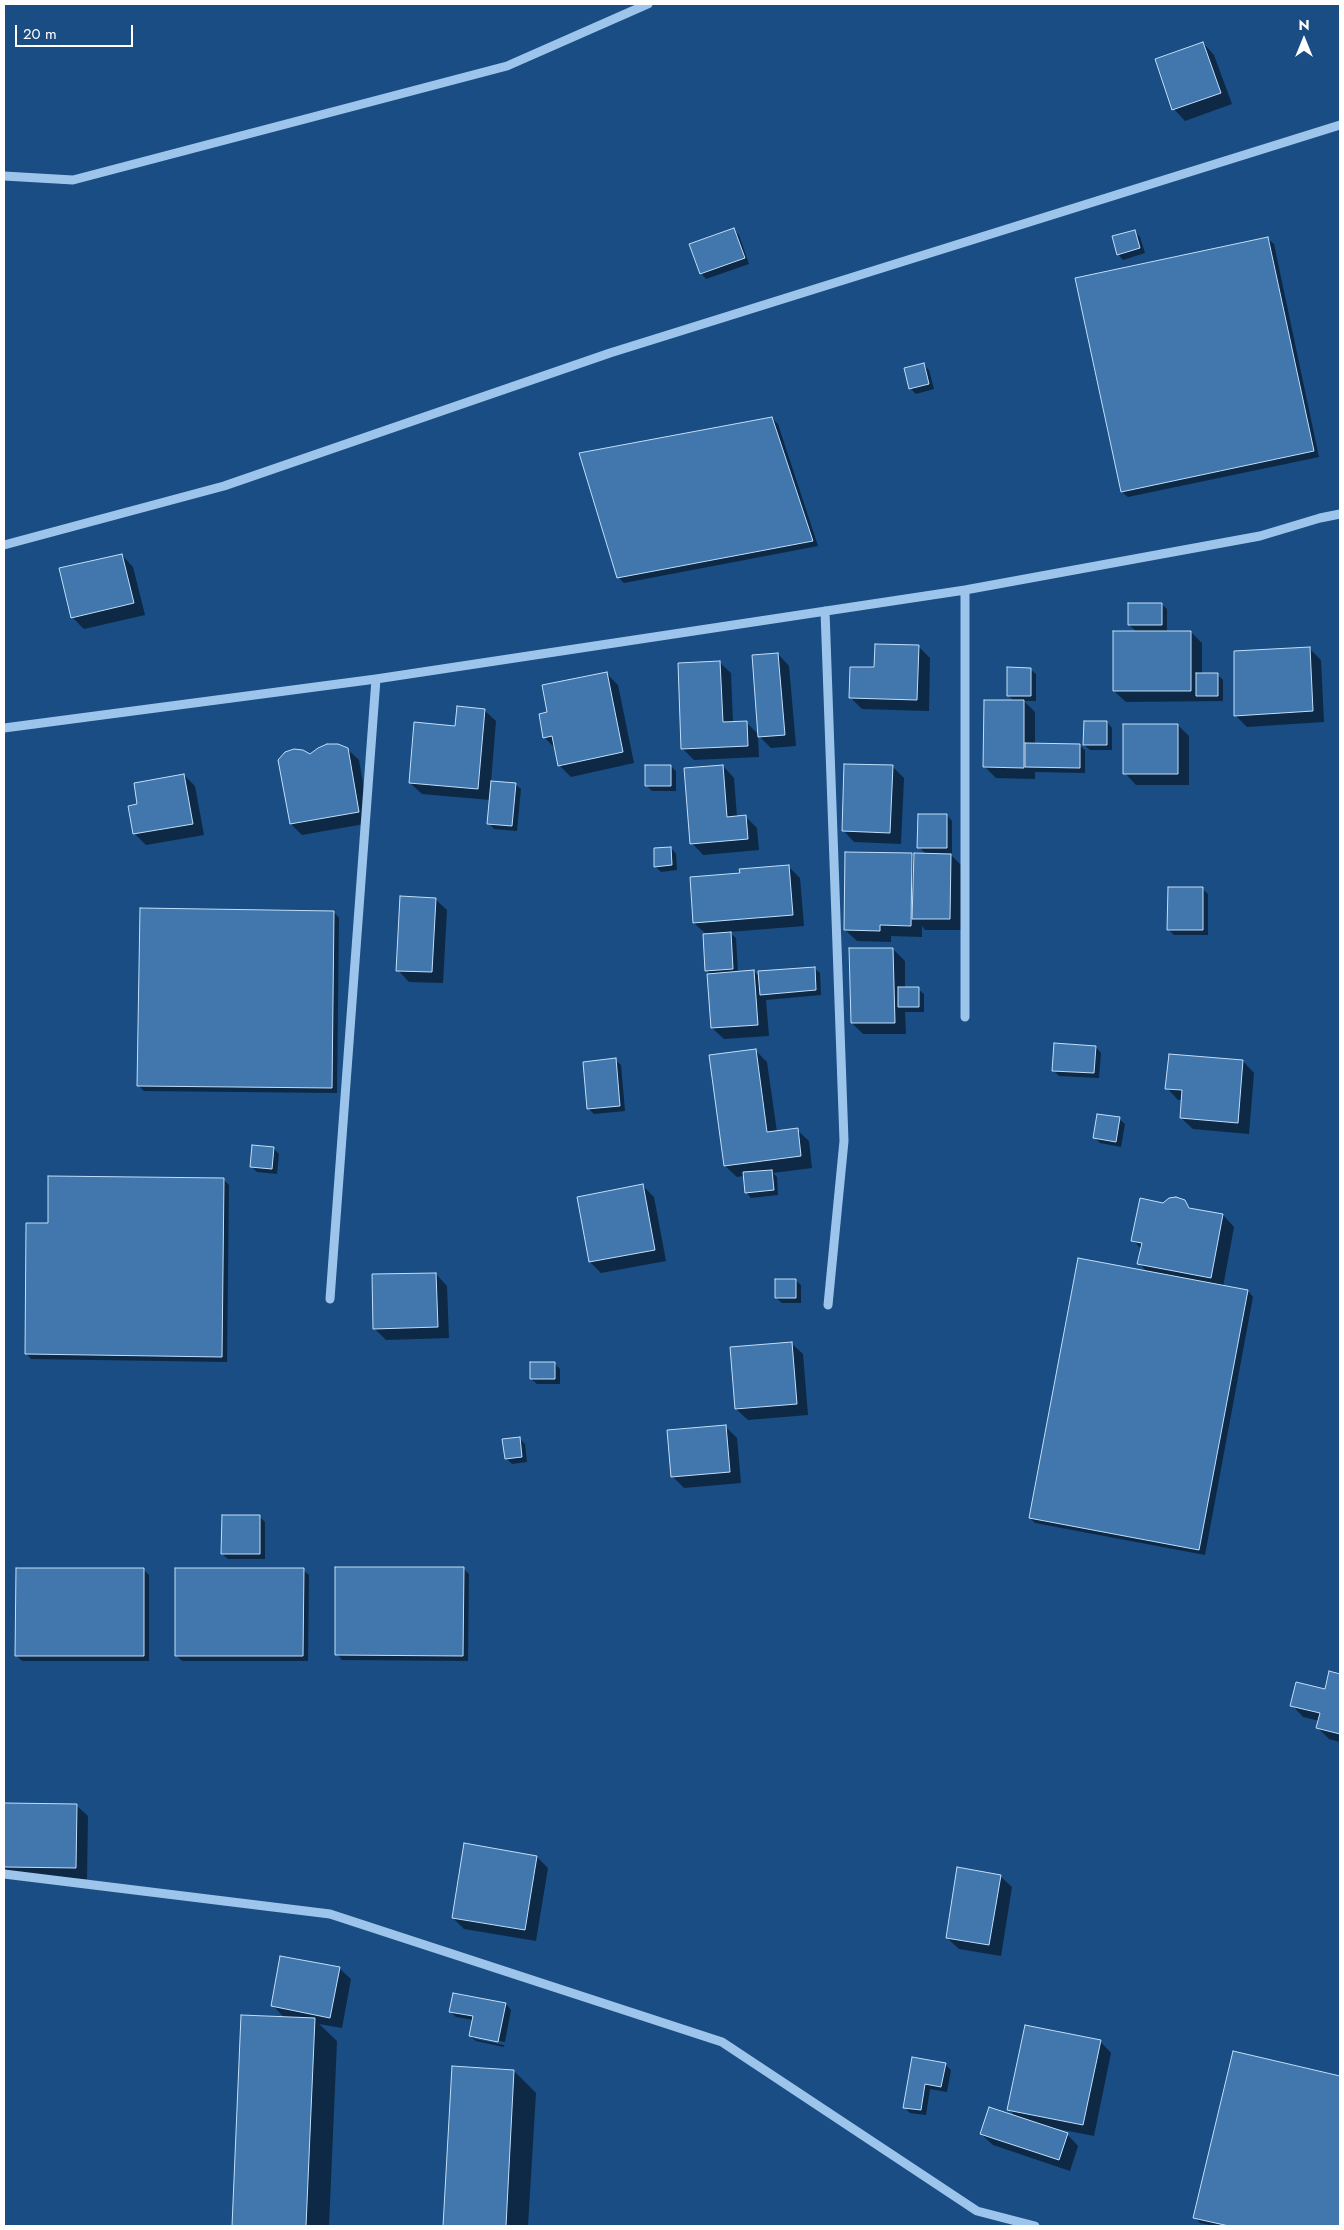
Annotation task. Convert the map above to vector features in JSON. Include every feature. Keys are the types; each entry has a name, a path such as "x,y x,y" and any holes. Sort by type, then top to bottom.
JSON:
{"lane":[{"path":"4,176 73,180 497,68 648,4"},
{"path":"4,545 224,486 610,353 1340,125"},
{"path":"4,728 376,679 965,590 1260,536 1340,514"},
{"path":"965,590 966,1017"},
{"path":"825,610 844,1142 828,1305"},
{"path":"330,1299 376,679"},
{"path":"4,1874 330,1914 722,2042 977,2211 1035,2226"}],"building":[{"path":"1203,42 1221,93 1172,110 1155,59"},
{"path":"734,228 745,258 700,274 689,244"},
{"path":"1135,230 1140,248 1117,255 1112,236"},
{"path":"1268,237 1314,451 1121,492 1075,278"},
{"path":"924,363 929,384 909,389 904,368"},
{"path":"772,417 813,541 617,578 579,453"},
{"path":"122,554 134,603 71,618 59,568"},
{"path":"1128,603 1162,603 1162,625 1128,625"},
{"path":"1113,631 1191,631 1191,691 1113,691"},
{"path":"875,644 919,645 917,700 849,698 850,667 874,667"},
{"path":"1310,647 1313,711 1234,716 1234,651"},
{"path":"778,653 785,735 758,737 752,655"},
{"path":"720,661 723,722 747,721 748,746 681,749 678,663"},
{"path":"1007,667 1031,668 1031,696 1007,696"},
{"path":"607,672 623,752 558,766 552,736 543,738 539,714 547,712 542,685"},
{"path":"1196,673 1218,673 1218,696 1196,696"},
{"path":"984,700 1024,700 1024,768 983,767"},
{"path":"457,706 485,709 478,789 409,783 414,722 455,726"},
{"path":"1084,721 1107,721 1107,745 1083,745"},
{"path":"1123,724 1178,724 1178,774 1123,774"},
{"path":"1025,743 1080,744 1080,768 1025,767"},
{"path":"327,744 338,744 348,748 359,812 290,824 278,760 285,752 294,749 303,750 310,754"},
{"path":"844,764 893,765 890,833 842,831"},
{"path":"645,765 671,765 671,786 645,786"},
{"path":"723,765 727,817 746,815 748,839 690,844 684,768"},
{"path":"184,774 193,824 133,834 128,806 137,804 134,783"},
{"path":"491,781 516,783 512,826 487,824"},
{"path":"918,814 947,814 947,848 917,848"},
{"path":"671,847 672,865 654,867 654,848"},
{"path":"845,852 912,853 911,926 880,925 880,931 844,930"},
{"path":"914,853 951,854 950,919 912,919"},
{"path":"789,865 793,915 693,923 690,877 740,873 739,869"},
{"path":"1168,887 1203,887 1203,930 1167,930"},
{"path":"400,896 436,898 432,972 396,971"},
{"path":"140,908 334,911 332,1088 137,1086"},
{"path":"731,932 733,969 705,971 703,934"},
{"path":"849,948 893,948 895,1023 851,1023"},
{"path":"815,967 816,990 760,995 758,971"},
{"path":"754,970 758,1025 711,1028 707,974"},
{"path":"898,987 919,987 919,1007 898,1007"},
{"path":"1054,1043 1096,1046 1094,1073 1052,1071"},
{"path":"756,1049 767,1132 798,1128 801,1156 724,1166 709,1055"},
{"path":"1169,1054 1243,1060 1238,1123 1180,1118 1182,1090 1165,1089"},
{"path":"616,1058 620,1106 587,1109 583,1062"},
{"path":"1097,1114 1120,1117 1116,1142 1093,1138"},
{"path":"252,1145 274,1147 272,1169 250,1167"},
{"path":"772,1170 774,1190 745,1193 743,1172"},
{"path":"48,1176 224,1178 222,1357 25,1354 26,1223 48,1223"},
{"path":"643,1184 655,1250 589,1262 577,1197"},
{"path":"1176,1197 1185,1200 1189,1208 1223,1214 1211,1278 1137,1264 1142,1243 1131,1241 1140,1198 1163,1203 1169,1198"},
{"path":"1078,1258 1248,1290 1199,1550 1029,1518"},
{"path":"436,1273 438,1327 373,1329 372,1274"},
{"path":"775,1279 796,1279 796,1298 775,1298"},
{"path":"792,1342 797,1404 735,1409 730,1347"},
{"path":"530,1362 555,1362 555,1379 530,1379"},
{"path":"726,1425 730,1472 671,1477 667,1430"},
{"path":"520,1437 522,1457 505,1459 502,1439"},
{"path":"222,1515 260,1515 260,1554 221,1554"},
{"path":"335,1567 464,1567 463,1656 335,1655"},
{"path":"16,1568 144,1568 144,1656 15,1656"},
{"path":"175,1568 304,1568 303,1656 175,1656"},
{"path":"1329,1671 1340,1674 1340,1734 1316,1728 1320,1713 1290,1706 1296,1682 1325,1689"},
{"path":"4,1803 77,1804 76,1868 4,1867"},
{"path":"464,1843 537,1856 525,1930 452,1918"},
{"path":"957,1867 1001,1875 989,1945 946,1938"},
{"path":"280,1956 340,1967 330,2018 271,2006"},
{"path":"453,1993 506,2003 498,2042 469,2036 473,2016 449,2012"},
{"path":"241,2015 315,2018 306,2226 232,2226"},
{"path":"1025,2025 1101,2040 1083,2125 1007,2110"},
{"path":"1233,2051 1340,2076 1340,2226 1229,2226 1193,2218"},
{"path":"912,2057 946,2063 941,2087 925,2084 921,2110 903,2108"},
{"path":"452,2066 514,2070 506,2226 443,2226"},
{"path":"989,2107 1068,2133 1059,2160 980,2134"}]}
